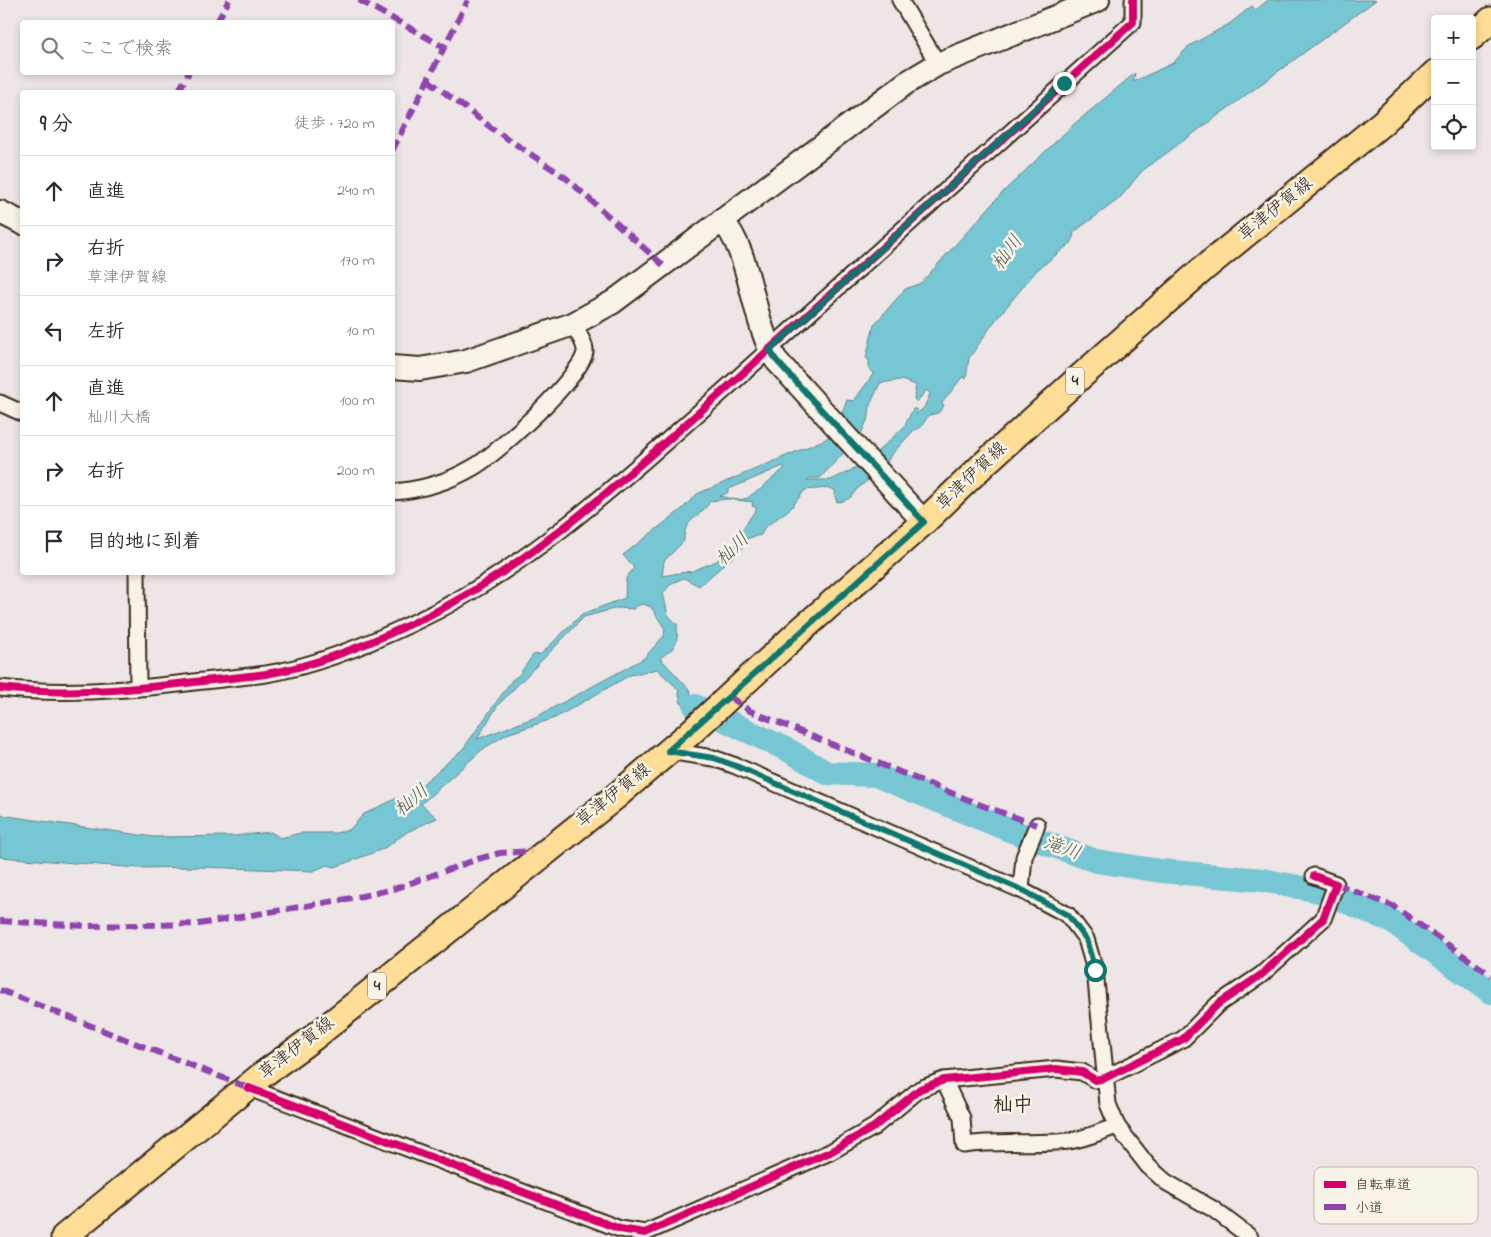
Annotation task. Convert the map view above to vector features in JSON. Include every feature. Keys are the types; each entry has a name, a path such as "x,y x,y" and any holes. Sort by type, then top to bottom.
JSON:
{"main road":[{"path":"1476,33 1491,20"},
{"name":"草津伊賀線","path":"64,1237 615,797 725,702 800,630 924,522 985,463 1079,378 1203,269 1382,124 1431,77"}],"street":[{"path":"900,0 938,64"},
{"path":"395,372 450,365 573,324 613,302 906,83 938,64 1098,0"},
{"path":"0,688 99,691 268,673 361,645 414,623 446,606 502,571 584,509 773,355 1133,22 1133,0"},
{"path":"0,212 20,221"},
{"path":"722,220 734,234 773,355 924,522"},
{"path":"395,491 432,485 471,469 495,453 522,429 568,380 584,359 585,349 573,324"},
{"path":"0,403 20,411"},
{"path":"137,575 138,688"},
{"path":"668,751 714,758 736,766 1022,890 1068,915 1086,939 1095,970 1100,1001 1108,1104 1118,1126 1148,1166 1166,1182 1213,1209 1250,1237"},
{"path":"1022,890 1024,857 1036,828"},
{"path":"249,1088 620,1228 644,1235 830,1152 874,1127 920,1089 944,1080 1056,1069 1082,1072 1095,1080 1105,1078 1183,1039 1218,1004 1261,975 1326,914 1336,884 1314,876"},
{"path":"944,1080 962,1118 964,1145 996,1141 1043,1142 1072,1140 1118,1126"}],"water":[{"name":"杣川","path":"1268,0 1376,0 1142,171 1119,199 1074,232 1072,242 1036,271 994,322 969,358 966,379 963,376 942,403 944,406 938,413 929,415 920,428 914,430 890,456 886,465 856,490 851,497 837,502 835,490 828,488 805,490 791,508 764,528 761,535 748,538 740,551 699,586 684,578 672,583 663,593 668,615 677,624 677,641 670,651 660,658 690,690 693,701 728,717 715,720 681,703 678,689 657,669 630,675 555,718 507,734 483,749 421,804 437,818 407,832 383,849 335,867 327,865 313,871 201,867 138,868 0,857 0,815 154,837 234,836 271,832 280,838 301,833 335,833 349,830 364,814 397,798 403,801 463,749 512,680 519,675 533,655 541,654 582,614 625,598 626,578 634,568 623,555 681,510 697,494 826,439 835,430 847,400 854,401 874,373 869,369 869,360 866,358 874,325 905,289 921,283 1004,191 1072,126 1135,73 1133,82 1173,63 1189,46 1229,24 1252,6 1256,10","holes":["901,380 916,385 914,399 917,402 926,390 930,394 924,408 916,414 916,409 913,409 904,427 877,452 850,471 831,480 807,480 810,478 820,478 861,434 869,416 870,405 880,383","783,466 785,468 748,498 738,500 720,496 727,493 729,489","727,499 753,502 752,506 757,508 739,534 743,535 743,541 717,561 692,571 662,576 664,561 684,541 690,522 710,501","643,604 651,607 665,629 664,636 643,659 536,717 477,739 498,705 584,617 617,608 635,609 636,606"]}],"waterway":[{"name":"滝川","path":"695,706 788,750 827,773 875,775 1009,830 1096,861 1161,871 1262,880 1324,892 1391,921 1491,992"}],"marked path":[{"path":"218,20 229,0"},
{"path":"359,0 444,47"},
{"path":"395,145 468,0"},
{"path":"179,90 187,75"},
{"path":"428,80 493,129 566,178 663,265"},
{"path":"730,697 750,711 981,805 1037,825"},
{"path":"0,921 86,926 199,924 358,897 397,888 500,853 531,851"},
{"path":"1336,884 1393,906 1491,975"},
{"path":"0,990 249,1088"}],"cycle path":[{"path":"0,688 67,692 111,690 266,674 304,666 361,646 415,622 457,600 537,548 576,518 721,393 1133,22 1133,0"},
{"path":"249,1088 620,1229 645,1233 830,1152 874,1127 920,1089 944,1080 1056,1069 1082,1072 1095,1080 1105,1078 1183,1039 1218,1004 1261,975 1323,919 1336,884 1314,876"}],"district":[{"name":"杣中","path":"1013,1106"}],"route":[{"path":"1064,83 770,350 776,360 924,522 800,630 725,702 668,751 714,758 736,766 984,876 1022,890 1068,915 1077,924 1086,939 1095,970"}]}
